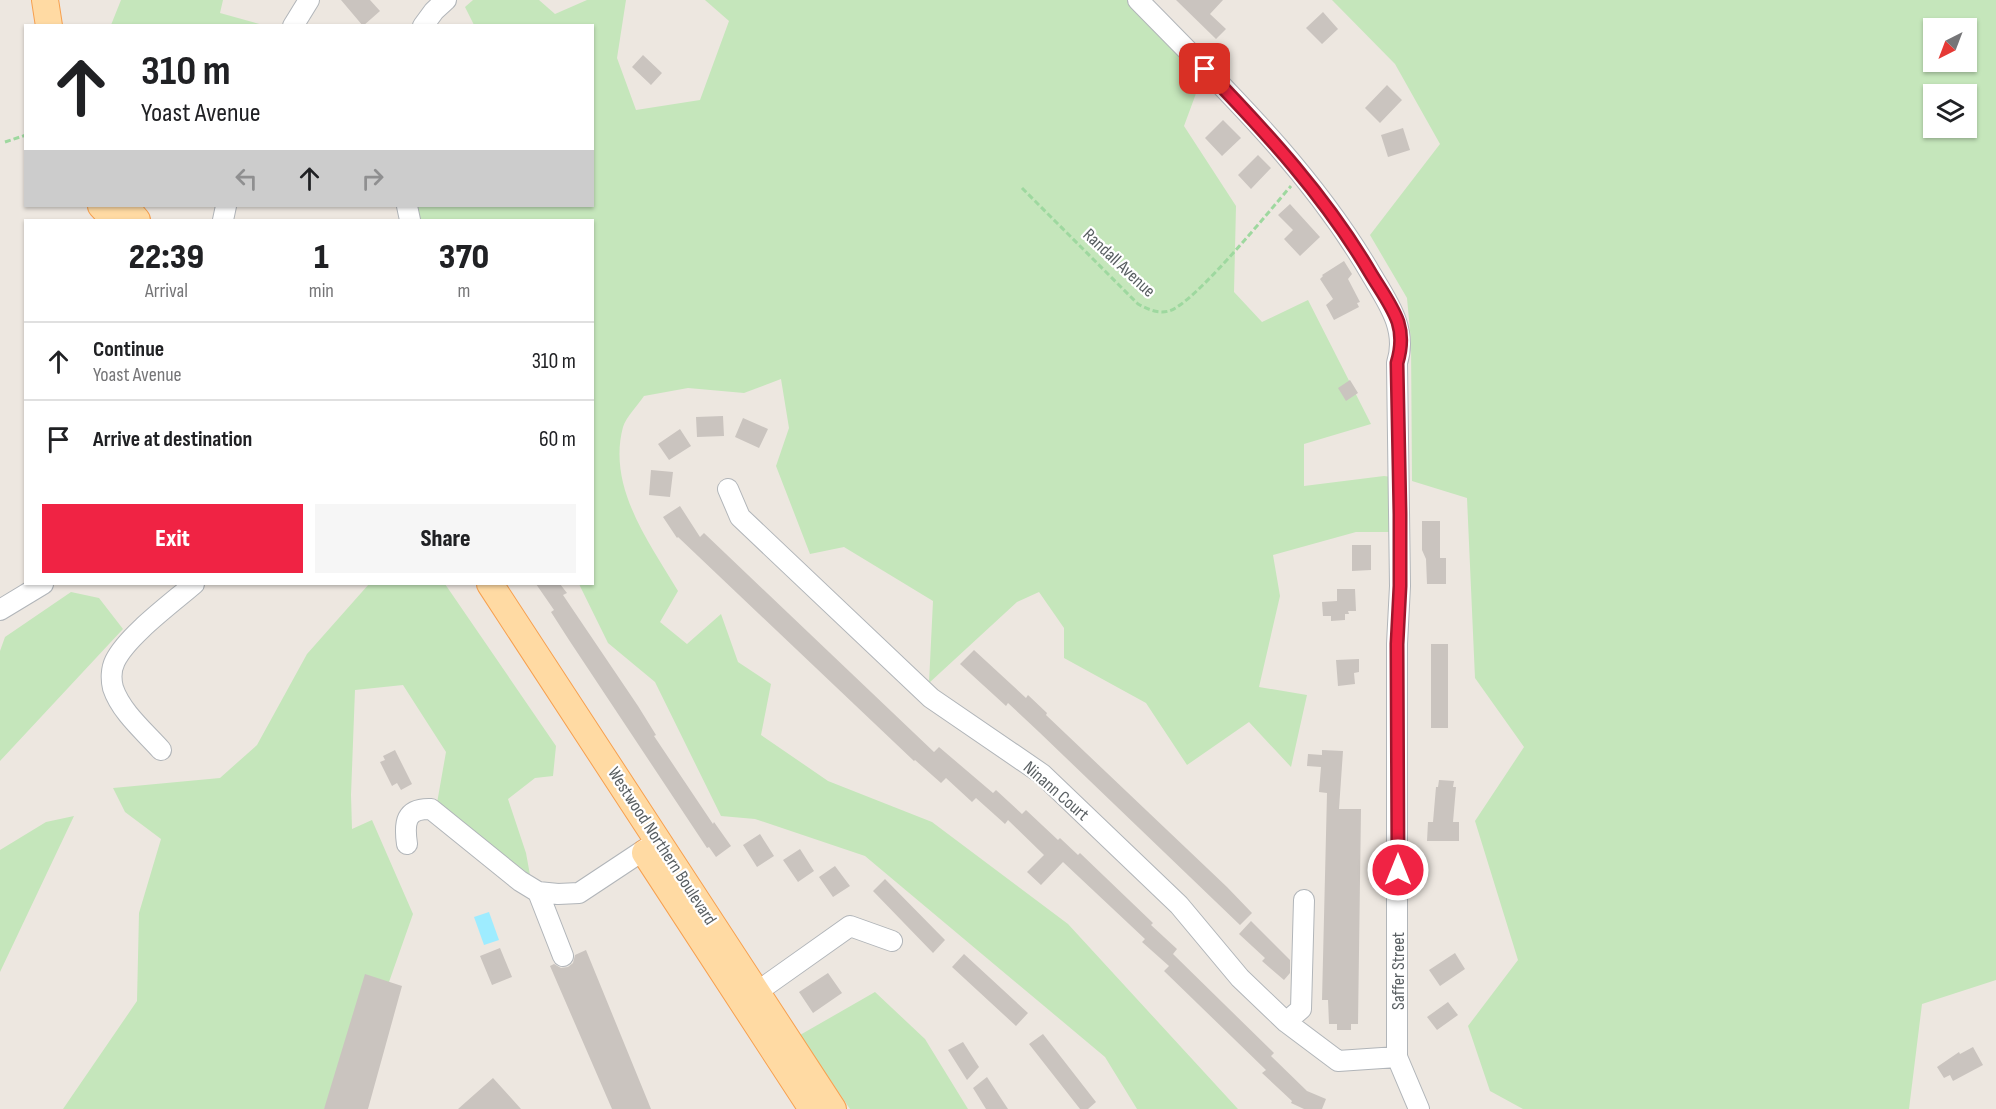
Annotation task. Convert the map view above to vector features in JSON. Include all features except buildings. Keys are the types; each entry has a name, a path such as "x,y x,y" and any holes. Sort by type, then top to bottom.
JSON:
{"main road":[{"path":"28,0 32,24"},
{"path":"45,0 49,24"},
{"path":"102,207 113,219"},
{"path":"126,207 136,219"},
{"name":"Westwood Northern Boulevard","path":"472,585 651,846 750,997 833,1109"},
{"name":"Westwood Northern Boulevard","path":"491,585 651,846"},
{"name":"Westwood Northern Boulevard","path":"750,997 812,1109"}],"street":[{"path":"294,24 309,0"},
{"path":"424,24 446,0"},
{"name":"Saffer Street","path":"1138,0 1276,143 1302,174 1358,251 1398,323 1401,340 1397,363 1400,586 1397,644 1397,1057 1419,1109"},
{"name":"Ninann Court","path":"728,489 740,517 931,698 1042,774 1179,905 1240,978 1286,1022 1338,1061 1397,1057"},
{"path":"0,610 41,585"},
{"path":"161,750 122,705 113,688 111,670 115,660 129,642 193,585"},
{"path":"407,844 404,826 408,816 420,808 431,809 520,881 538,892 558,894 579,893 651,846"},
{"path":"538,892 564,956"},
{"path":"1286,1022 1301,1009 1304,900"},
{"path":"750,997 850,926 892,941"}],"path":[{"path":"5,142 24,136"},
{"name":"Randall Avenue","path":"1022,188 1138,304 1159,312 1176,307 1190,296 1231,255 1302,174"}],"green space":[{"path":"121,0 223,0 220,13 259,24 111,24"},
{"path":"473,0 539,0 555,14 587,0 626,0 617,58 636,110 700,100 729,21 705,0 1138,0 1205,69 1184,126 1236,206 1234,292 1262,322 1308,300 1371,424 1304,444 1304,486 1384,476 1400,478 1400,532 1356,532 1273,555 1280,596 1259,687 1307,695 1291,767 1249,722 1187,765 1146,703 1064,658 1064,628 1039,592 1017,602 929,683 933,601 844,547 810,554 776,466 789,428 781,379 744,393 688,388 644,396 623,427 620,449 621,471 634,513 678,591 660,622 687,644 721,614 738,662 771,684 761,735 828,781 932,822 1068,924 1238,1109 1137,1109 1105,1057 865,856 755,819 721,816 655,682 608,643 579,585 594,585 594,219 410,219 407,207 594,207 594,24 474,24 465,7"},
{"path":"1332,0 1996,0 1996,980 1922,1004 1909,1109 1523,1109 1490,1091 1468,1026 1518,960 1475,821 1524,747 1475,678 1467,498 1412,481 1411,341 1407,298 1370,235 1440,144 1395,64"},
{"path":"368,585 446,585 556,746 553,776 535,778 508,799 526,853 530,875 437,803 446,752 403,685 355,690 352,829 372,820 413,914 389,982 324,1109 63,1109 137,1001 139,913 161,839 125,812 113,788 220,778 257,745 307,654"},
{"path":"71,592 99,598 123,629 0,761 0,651 5,637"},
{"path":"74,816 0,972 0,850 46,822"},
{"path":"875,992 925,1039 968,1109 850,1109 800,1035"}],"water":[{"path":"489,912 499,940 484,945 474,917"}],"route":[{"path":"1205,69 1276,143 1330,210 1358,251 1398,323 1401,340 1397,363 1400,426 1400,586 1397,644 1398,870"}]}
